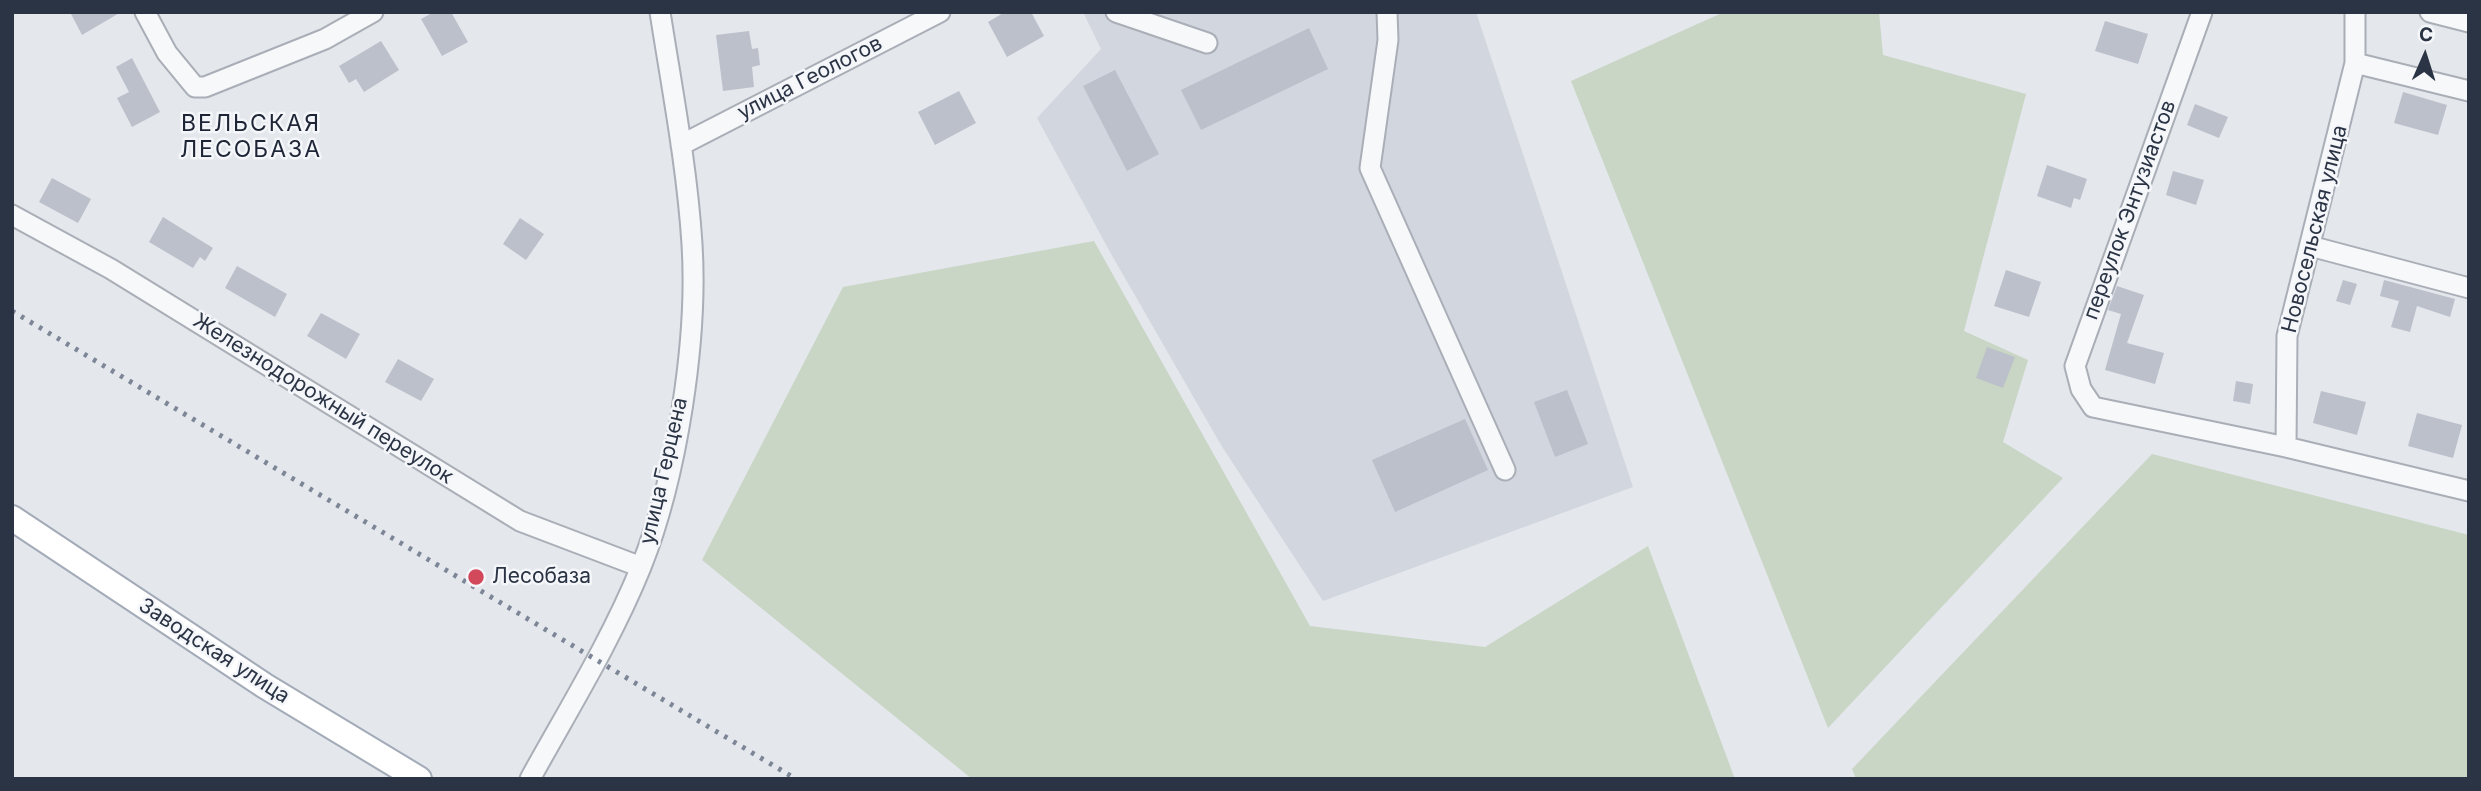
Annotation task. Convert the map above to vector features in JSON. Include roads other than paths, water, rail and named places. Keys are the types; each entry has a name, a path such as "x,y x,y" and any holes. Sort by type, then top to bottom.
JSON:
{"main road":[{"name":"Заводская улица","path":"12,518 265,686 419,779"}],"street":[{"path":"145,12 167,53 195,87 205,87 325,39 373,12"},
{"name":"улица Герцена","path":"530,779 596,659 641,567 680,422 690,336 692,245 681,145 660,12"},
{"name":"улица Геологов","path":"681,145 940,12"},
{"path":"1116,12 1207,43"},
{"path":"1387,12 1388,40 1370,168 1505,470"},
{"name":"переулок Энтузиастов","path":"2202,12 2075,366 2081,389 2093,407 2286,447"},
{"name":"Новосельская улица","path":"2286,447 2287,336 2356,63 2355,12"},
{"path":"2430,12 2469,22"},
{"path":"2356,63 2469,91"},
{"name":"Железнодорожный переулок","path":"12,215 111,268 520,521 641,567"},
{"path":"2310,246 2469,288"},
{"path":"2286,447 2469,491"}],"railway":[{"path":"12,311 796,779"}],"place":[{"name":"Лесобаза","path":"476,577"}],"district":[{"name":"ВЕЛЬСКАЯ ЛЕСОБАЗА","path":"251,137"}]}
